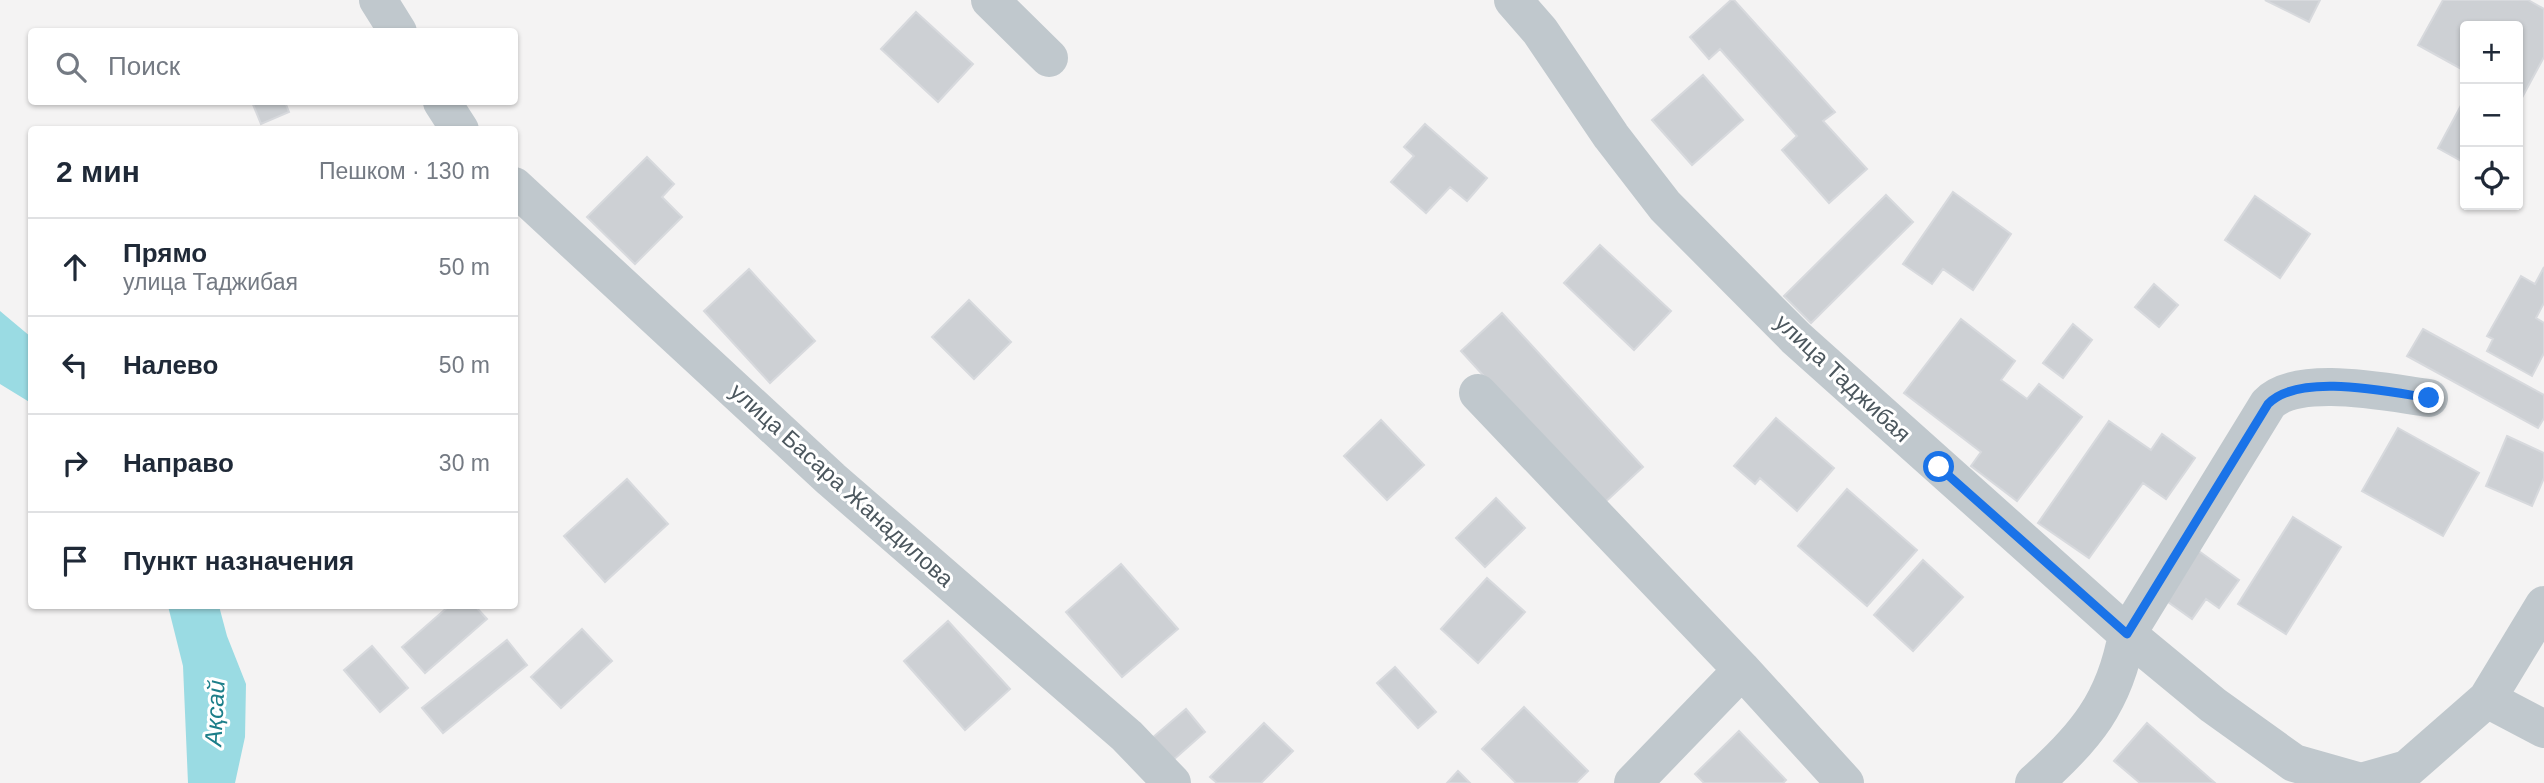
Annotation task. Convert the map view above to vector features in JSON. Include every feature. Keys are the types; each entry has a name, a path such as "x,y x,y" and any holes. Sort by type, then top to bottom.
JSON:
{"street":[{"path":"378,0 396,28"},
{"path":"990,0 1049,58"},
{"name":"улица Таджибая","path":"1513,0 1540,31 1611,136 1665,206 1796,338 2127,634 2213,705 2294,763 2361,782 2407,769 2487,699 2544,605"},
{"path":"444,105 457,126"},
{"name":"улица Басара Жанадилова","path":"518,190 831,479 1127,736 1172,783"},
{"path":"2034,783 2060,760 2101,710 2122,663 2127,634 2268,404 2277,395 2303,388 2354,388 2429,398"},
{"path":"1478,393 1742,670 1845,783"},
{"path":"1633,783 1742,670"},
{"path":"2487,699 2544,729"}],"water":[{"path":"0,311 28,334 28,401 0,384"},
{"name":"Ақсай","path":"169,609 220,609 227,636 246,684 245,737 235,783 188,783 183,666"}],"building":[{"path":"1734,0 1835,112 1823,121 1867,169 1829,203 1782,150 1797,136 1720,49 1709,59 1690,37"},
{"path":"2265,0 2320,0 2309,22"},
{"path":"2443,0 2528,0 2544,9 2544,57 2523,96 2523,21 2460,21 2460,68 2418,45"},
{"path":"916,12 973,64 938,102 881,49"},
{"path":"1703,75 1743,120 1692,165 1652,120"},
{"path":"253,105 286,105 289,112 261,124"},
{"path":"2460,107 2460,160 2438,148"},
{"path":"1425,124 1487,178 1467,201 1450,187 1426,213 1391,182 1414,156 1404,147"},
{"path":"647,157 674,184 662,197 682,217 635,264 587,217"},
{"path":"1953,192 2011,234 1973,290 1943,269 1932,284 1903,264"},
{"path":"1886,195 1913,222 1811,323 1784,296"},
{"path":"2255,196 2310,234 2280,278 2225,240"},
{"path":"1600,245 1671,311 1634,350 1564,283"},
{"path":"2544,267 2544,303 2536,318 2544,323 2544,353 2532,376 2487,351 2493,339 2487,336 2521,276 2535,284"},
{"path":"749,269 815,341 770,383 704,311"},
{"path":"2154,284 2178,305 2159,327 2135,307"},
{"path":"969,300 1011,342 974,379 932,337"},
{"path":"1502,313 1643,467 1602,505 1461,351"},
{"path":"1961,319 2015,361 2001,380 2027,399 2039,384 2082,417 2017,501 1971,466 1981,452 1904,393"},
{"path":"2073,324 2092,340 2063,378 2043,363"},
{"path":"2423,329 2544,395 2544,418 2538,428 2407,356"},
{"path":"1776,418 1834,468 1797,511 1760,478 1755,484 1734,466"},
{"path":"1381,420 1424,465 1387,500 1344,456"},
{"path":"2109,421 2151,450 2162,434 2195,458 2166,499 2143,483 2089,558 2038,523"},
{"path":"2398,428 2479,473 2443,536 2362,491"},
{"path":"2507,436 2544,453 2544,478 2532,506 2486,486"},
{"path":"627,479 668,524 605,582 564,536"},
{"path":"1847,489 1917,550 1867,606 1798,546"},
{"path":"1496,498 1525,528 1485,567 1456,538"},
{"path":"2293,517 2341,547 2286,634 2238,604"},
{"path":"2196,549 2239,580 2219,608 2206,599 2192,619 2161,597"},
{"path":"1923,560 1963,597 1913,651 1874,615"},
{"path":"1121,564 1178,629 1122,677 1066,612"},
{"path":"1487,578 1525,612 1478,663 1441,629"},
{"path":"446,609 478,609 487,619 425,673 402,647"},
{"path":"948,621 1010,689 965,730 904,661"},
{"path":"582,629 612,661 561,708 531,677"},
{"path":"507,640 527,665 443,733 422,708"},
{"path":"372,646 408,688 380,712 344,670"},
{"path":"1395,667 1436,712 1418,728 1377,683"},
{"path":"1524,707 1588,771 1576,783 1516,783 1482,749"},
{"path":"1186,709 1205,732 1172,761 1152,738"},
{"path":"1264,723 1293,751 1261,783 1217,783 1210,777"},
{"path":"2147,723 2215,783 2140,783 2114,761"},
{"path":"1739,731 1786,780 1783,783 1704,783 1695,774"},
{"path":"1458,771 1470,783 1447,783"}],"route":[{"path":"1939,467 2127,634 2268,404 2277,395 2303,388 2354,388 2429,398"}]}
